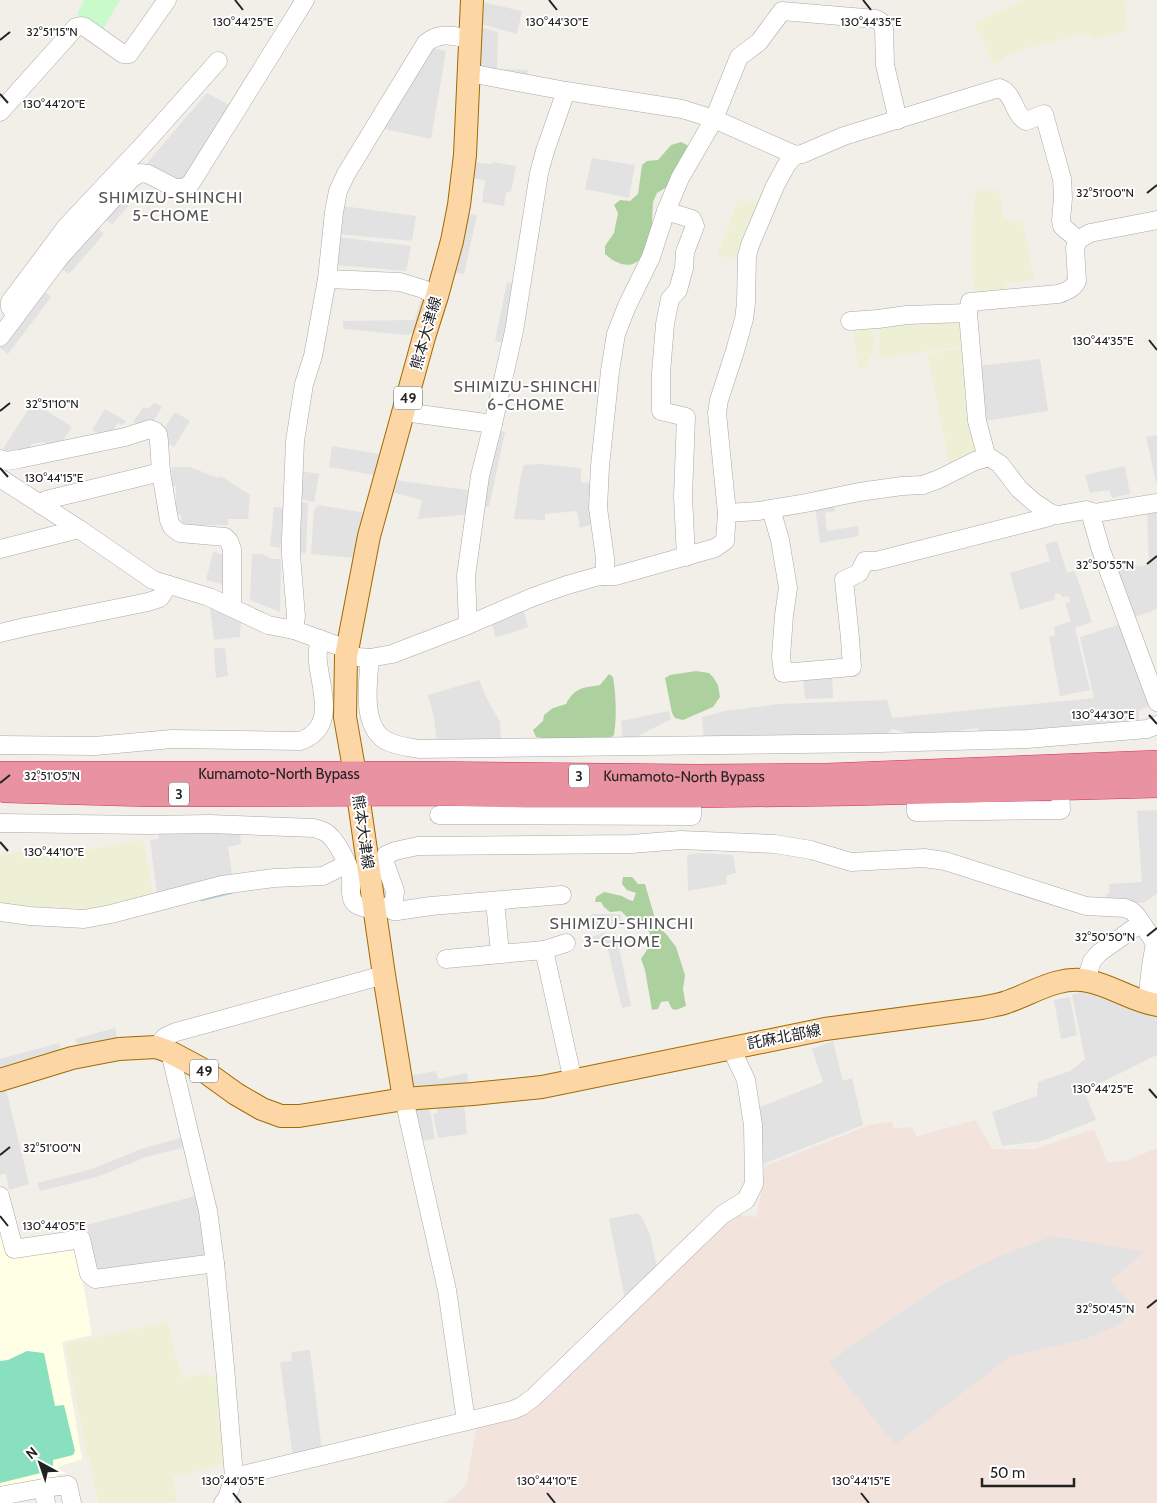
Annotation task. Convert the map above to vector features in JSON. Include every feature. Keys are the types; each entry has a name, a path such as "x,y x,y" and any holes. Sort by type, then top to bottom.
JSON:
{"highway":[{"name":"Kumamoto-North Bypass","path":"0,790 150,794 356,784 827,776 1157,763"},
{"name":"Kumamoto-North Bypass","path":"0,774 356,784 441,793 525,806 692,795 1060,788 1157,784"}],"main road":[{"name":"熊本大津線","path":"404,1099 384,975 381,908 356,784 345,717 347,652 369,536 452,241 459,205 465,155 472,0"},
{"name":"託麻北部線","path":"404,1099 542,1087 825,1029 1006,1003 1066,980 1086,980 1109,986 1126,996 1152,1004"},
{"path":"0,1080 72,1058 119,1049 163,1050"},
{"name":"49","path":"163,1050 200,1068 236,1094 262,1109 281,1116 299,1116 404,1099"}],"street":[{"path":"0,112 76,27 85,27 126,55 129,54 167,0"},
{"path":"0,337 60,257 131,178 140,172 148,174 175,188 184,188 192,183 306,0"},
{"path":"605,576 605,558 598,508 600,466 616,334 627,306 651,257 666,211 680,178 714,120 739,57 759,42 786,6 876,19 881,22 884,30 885,65 898,120"},
{"path":"294,630 296,616 291,538 295,441 304,384 313,356 327,279 338,191 346,174 426,43 434,36 445,35 471,38"},
{"path":"16,316 10,307 10,302 66,227 145,143 218,61"},
{"path":"469,73 566,91 682,109 714,120 795,155 802,154 844,136 1002,88 1007,92 1020,118 1026,121 1044,114 1062,179 1062,226 1078,240"},
{"path":"468,625 466,576 480,476 514,332 539,173 566,91"},
{"path":"0,478 153,580 209,596 268,625 294,630 320,639 347,652 370,658 392,654 468,625 550,590 598,576 614,576 634,571 715,548 725,541 727,513 717,413 718,400 736,351 744,319 747,256 775,186 787,164 795,155"},
{"path":"666,211 692,219 695,226 685,252 684,268 678,290 670,299 665,324 661,373 661,412 686,417 683,496 686,557"},
{"path":"987,458 977,421 968,313 970,302 1064,292 1075,285 1077,281 1076,248 1078,240 1090,233 1157,220"},
{"path":"327,279 400,282 423,289 437,296"},
{"path":"850,321 907,315 968,313"},
{"path":"404,412 493,424"},
{"path":"0,459 7,461 19,459 125,437 150,429 155,431 158,434 168,520 172,528 180,533 225,537 229,541 232,549 232,607"},
{"path":"727,513 771,509 859,492 923,485 975,461 989,457 1000,464 1019,489 1052,514 1058,515 1086,510 1094,513 1157,503"},
{"path":"41,505 46,500 161,472"},
{"path":"771,509 780,540 788,588 781,657 783,673 852,667 844,580 859,574 865,562 876,561 1049,518 1052,514"},
{"path":"1094,513 1092,519 1101,550 1157,702"},
{"path":"0,549 79,529"},
{"path":"0,633 148,602 160,598 168,585"},
{"path":"0,745 94,746 172,739 300,742 310,738 323,721 324,708 318,662 320,639"},
{"path":"370,658 367,689 368,710 373,725 384,739 397,745 419,749 769,746 1027,739 1147,729 1157,725"},
{"path":"439,815 525,806"},
{"path":"0,823 210,824 314,828 325,832 333,839 347,864 352,877 351,893 354,903 360,908 381,908 397,911 431,906 562,895"},
{"path":"381,908 394,901 395,891 384,863 386,856 395,850 418,846 632,844 681,840 774,844 811,850 851,862 924,858 945,861 1086,906 1125,908 1132,911 1155,943 1151,966 1152,1004"},
{"path":"0,912 84,919 111,914 222,885 274,878 323,876 347,864"},
{"path":"495,902 500,953"},
{"path":"1086,980 1092,961 1098,953 1142,923"},
{"path":"446,960 544,950 566,944"},
{"path":"544,950 573,1081"},
{"path":"228,1501 234,1477 225,1367 208,1210 163,1050 165,1037 176,1032 384,975"},
{"path":"234,1477 513,1410 522,1406 722,1214 746,1200 754,1184 753,1125 746,1080 731,1048"},
{"path":"404,1099 447,1290 466,1421"},
{"path":"0,1196 14,1249 81,1239 88,1274 95,1279 214,1263"},
{"path":"0,1496 44,1496 68,1485 72,1503"}],"shaded area":[{"path":"1023,0 1123,0 1127,9 1127,30 1095,40 1088,33 1028,48 1004,57 997,64 992,61 974,23"},
{"path":"481,2 522,11 517,34 481,24"},
{"path":"484,28 498,32 497,69 528,70 526,80 477,70 480,31"},
{"path":"432,48 446,51 431,139 385,129 387,120"},
{"path":"207,93 232,107 188,177 182,180 179,179 147,163"},
{"path":"592,158 635,165 629,198 585,189"},
{"path":"472,162 492,164 493,162 516,166 511,192 506,192 504,206 482,202 485,180 471,178"},
{"path":"999,190 1004,218 1023,222 1034,280 1006,283 1005,294 973,295 972,221 976,191"},
{"path":"128,192 135,198 112,225 105,218"},
{"path":"738,199 761,204 742,256 736,258 717,256"},
{"path":"343,206 416,216 412,241 339,234"},
{"path":"467,214 477,215 464,274 453,272"},
{"path":"97,227 104,234 69,274 62,269"},
{"path":"338,237 411,246 406,271 336,265"},
{"path":"507,282 519,283 508,344 495,341"},
{"path":"44,291 51,297 8,354 0,348"},
{"path":"421,298 429,300 421,326 409,335 343,329 343,321 415,320"},
{"path":"962,318 967,346 883,358 879,355 880,326"},
{"path":"873,326 873,354 870,356 866,368 858,369 853,328"},
{"path":"967,347 982,454 950,467 927,354"},
{"path":"1040,359 1048,411 984,421 976,366"},
{"path":"33,402 72,427 61,443 50,445 44,442 32,444 28,450 12,453 3,449"},
{"path":"155,403 162,407 154,420 140,426 133,422 143,407 147,409"},
{"path":"105,409 126,421 122,425 118,423 112,432 99,434 92,430"},
{"path":"175,412 190,421 174,447 167,443 168,435 165,427"},
{"path":"497,430 505,432 489,507 482,507"},
{"path":"1157,435 1157,486 1146,437"},
{"path":"332,446 384,455 380,476 329,467"},
{"path":"540,464 581,468 581,483 595,482 597,523 580,528 577,511 545,514 545,520 514,519 524,465"},
{"path":"1125,466 1130,494 1112,498 1109,490 1090,493 1085,475"},
{"path":"172,467 190,467 218,478 221,476 250,495 248,519 228,519 228,525 191,525 182,523 181,515 176,514 176,486 172,486"},
{"path":"301,471 319,474 314,502 299,499"},
{"path":"394,480 474,491 471,514 418,519 422,500 391,492"},
{"path":"299,501 308,503 306,553 296,552"},
{"path":"834,503 835,511 825,513 827,531 858,526 859,536 820,543 815,507"},
{"path":"318,505 368,513 355,558 311,554 314,511"},
{"path":"274,507 286,508 280,548 270,546"},
{"path":"1147,513 1157,513 1157,609 1133,618 1115,568 1149,565"},
{"path":"1057,541 1067,573 1075,571 1092,622 1075,628 1090,690 1060,696 1049,637 1055,635 1054,627 1071,621 1065,604 1070,602 1068,596 1062,597 1060,593 1054,595 1056,599 1020,610 1010,573 1050,561 1045,544"},
{"path":"213,552 225,555 225,585 206,580"},
{"path":"252,554 262,554 272,559 281,559 280,612 250,600"},
{"path":"213,604 241,620 240,637 214,640 210,608"},
{"path":"523,607 528,627 495,637 492,623"},
{"path":"1121,624 1150,706 1139,710 1139,720 979,735 978,728 916,735 892,729 887,734 704,740 702,717 725,711 779,704 887,700 892,718 1094,698 1080,637"},
{"path":"214,648 225,648 228,676 216,678"},
{"path":"832,673 833,698 805,699 803,676"},
{"path":"479,680 500,722 501,740 437,742 434,718 428,695"},
{"path":"669,711 671,719 628,741 623,741 621,721"},
{"path":"1157,810 1157,894 1143,903 1107,903 1106,895 1109,893 1109,884 1142,882 1137,811"},
{"path":"160,831 240,833 241,844 228,847 232,874 157,894 150,840 158,839"},
{"path":"143,839 154,898 95,911 70,911 0,905 0,855 65,845 67,854"},
{"path":"698,853 733,855 736,873 726,876 727,884 688,891 687,855"},
{"path":"592,914 621,914 622,925 599,924 570,930 568,920 589,917"},
{"path":"606,933 608,936 616,933 631,1006 622,1008 606,942 587,946 585,938"},
{"path":"1083,991 1110,997 1138,1011 1157,1017 1157,1055 1084,1091 1096,1120 1042,1141 1002,1146 992,1112 1037,1096 1038,1082 1070,1071 1085,1059 1072,995"},
{"path":"1070,997 1077,1035 1061,1039 1054,1000"},
{"path":"115,1028 117,1038 79,1048 75,1039"},
{"path":"833,1041 843,1081 852,1078 863,1125 763,1164 760,1107 823,1082 812,1049"},
{"path":"59,1043 61,1052 0,1069 0,1059"},
{"path":"436,1071 438,1079 467,1073 469,1087 419,1089 414,1085 409,1076"},
{"path":"0,1089 6,1089 29,1184 9,1190 6,1174 0,1175"},
{"path":"464,1103 467,1134 438,1138 433,1114 438,1113 437,1105"},
{"path":"429,1105 435,1139 420,1141 412,1111 415,1106"},
{"path":"976,1120 992,1149 1035,1149 1094,1129 1108,1163 1128,1160 1157,1148 1157,1503 444,1503 466,1485 477,1426 522,1412 733,1214 756,1217 765,1166 867,1126 892,1121 894,1128 912,1127 917,1136"},
{"path":"184,1137 187,1147 146,1157 97,1177 40,1191 37,1183 92,1169 141,1149"},
{"path":"199,1195 208,1255 205,1258 98,1273 87,1225"},
{"path":"637,1213 641,1216 650,1234 658,1273 625,1299 609,1219"},
{"path":"0,1218 17,1257 75,1250 78,1252 92,1335 62,1342 82,1459 58,1467 58,1476 53,1480 0,1492"},
{"path":"1053,1236 1144,1252 1110,1281 1137,1311 1114,1327 1085,1339 1009,1357 895,1445 829,1362 935,1289 999,1256"},
{"path":"168,1321 173,1348 183,1378 203,1374 219,1377 226,1464 173,1477 177,1501 170,1503 98,1503 65,1344"},
{"path":"310,1350 322,1450 293,1458 280,1362 292,1361 291,1352"}],"green space":[{"path":"84,0 120,0 102,31 77,14"},
{"path":"681,142 687,145 689,151 670,185 657,193 653,202 652,221 654,229 646,243 644,253 637,262 632,264 618,263 605,254 605,246 614,233 618,213 614,205 620,200 630,201 638,194 642,165 647,161 658,160 671,145"},
{"path":"696,671 709,673 713,677 718,685 720,697 713,707 683,720 675,718 672,713 665,678 670,675"},
{"path":"609,674 613,677 615,692 616,714 614,735 608,739 548,739 536,737 533,730 543,721 544,715 553,708 566,704 576,691 600,685"},
{"path":"623,877 632,877 638,884 645,884 654,915 653,921 676,947 685,975 683,989 686,1006 676,1010 672,1009 668,1001 661,1002 658,1009 652,1010 645,970 641,959 650,944 649,931 641,922 633,923 621,911 610,912 601,902 595,902 596,897 604,892 622,896 633,901 636,893 627,890 622,884"},
{"path":"27,1351 44,1353 55,1406 64,1405 75,1451 73,1455 53,1460 53,1470 0,1483 0,1361 8,1360"}],"waterway":[{"path":"202,899 231,892"}],"district":[{"name":"SHIMIZU-SHINCHI 5-CHOME","path":"171,206"},
{"name":"SHIMIZU-SHINCHI 6-CHOME","path":"526,395"},
{"name":"SHIMIZU-SHINCHI 3-CHOME","path":"622,932"}]}
